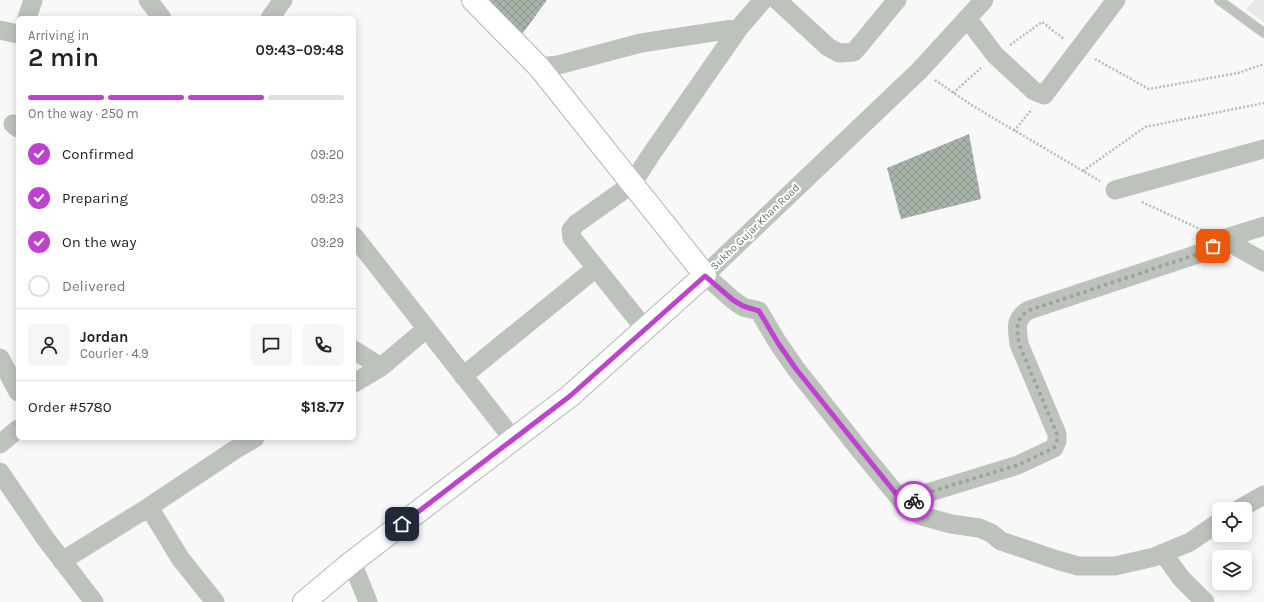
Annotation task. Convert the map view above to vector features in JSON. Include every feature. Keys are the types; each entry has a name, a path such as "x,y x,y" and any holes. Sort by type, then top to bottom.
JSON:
{"main road":[{"path":"473,0 539,67 705,276"},
{"name":"Sukho Gujar Khan Road","path":"304,602 352,562 570,396 705,276"}],"street":[{"path":"28,16 33,0"},
{"path":"148,0 160,16"},
{"path":"271,16 283,0"},
{"path":"645,329 572,238 571,230 576,224 632,184 739,28 763,0"},
{"path":"777,0 828,47 839,53 854,52 897,0"},
{"name":"Sukho Gujar Khan Road","path":"705,276 920,70 984,0"},
{"path":"967,18 995,55 1034,91 1044,95 1116,0"},
{"path":"539,67 558,65 641,43 739,28"},
{"path":"0,30 16,34"},
{"path":"1115,190 1264,149"},
{"path":"906,506 926,493 1018,465 1054,448 1057,441 1057,434 1019,344 1017,332 1018,322 1021,315 1030,310 1204,252 1223,239 1264,226"},
{"path":"356,239 514,439"},
{"path":"1223,239 1264,262"},
{"path":"463,376 596,268"},
{"path":"705,276 733,300 743,306 759,311 796,369 891,489 906,506 922,516 951,524 979,528 1001,541 1078,566 1115,566 1154,557 1190,542 1212,527"},
{"path":"356,382 382,367 426,329"},
{"path":"356,351 382,367"},
{"path":"0,358 16,388"},
{"path":"0,444 16,431"},
{"path":"62,561 252,440"},
{"path":"0,472 62,561 94,602"},
{"path":"1252,502 1264,495"},
{"path":"148,507 180,558 215,602"},
{"path":"1162,553 1181,578 1205,602"},
{"path":"352,562 368,602"}],"lane":[{"path":"1219,0 1264,33"}],"path":[{"path":"953,93 995,55 1042,22 1078,49 1149,89 1238,73 1264,64"},
{"path":"920,70 953,93 1014,131 1115,190 1223,239"},
{"path":"1014,131 1044,95"},
{"path":"1083,171 1145,127 1264,103"}],"shaded area":[{"path":"1254,0 1264,0 1264,23 1246,9"}],"building":[{"path":"482,0 547,0 520,37"},
{"path":"969,134 981,199 901,219 887,168"}],"way so far":[{"path":"914,501 926,493 1018,465 1054,448 1057,441 1057,434 1019,344 1017,332 1018,322 1021,315 1030,310 1204,252 1213,246"}],"route":[{"path":"402,524 570,396 705,276 733,300 743,306 759,311 796,369 901,500 906,506 914,501"}]}
